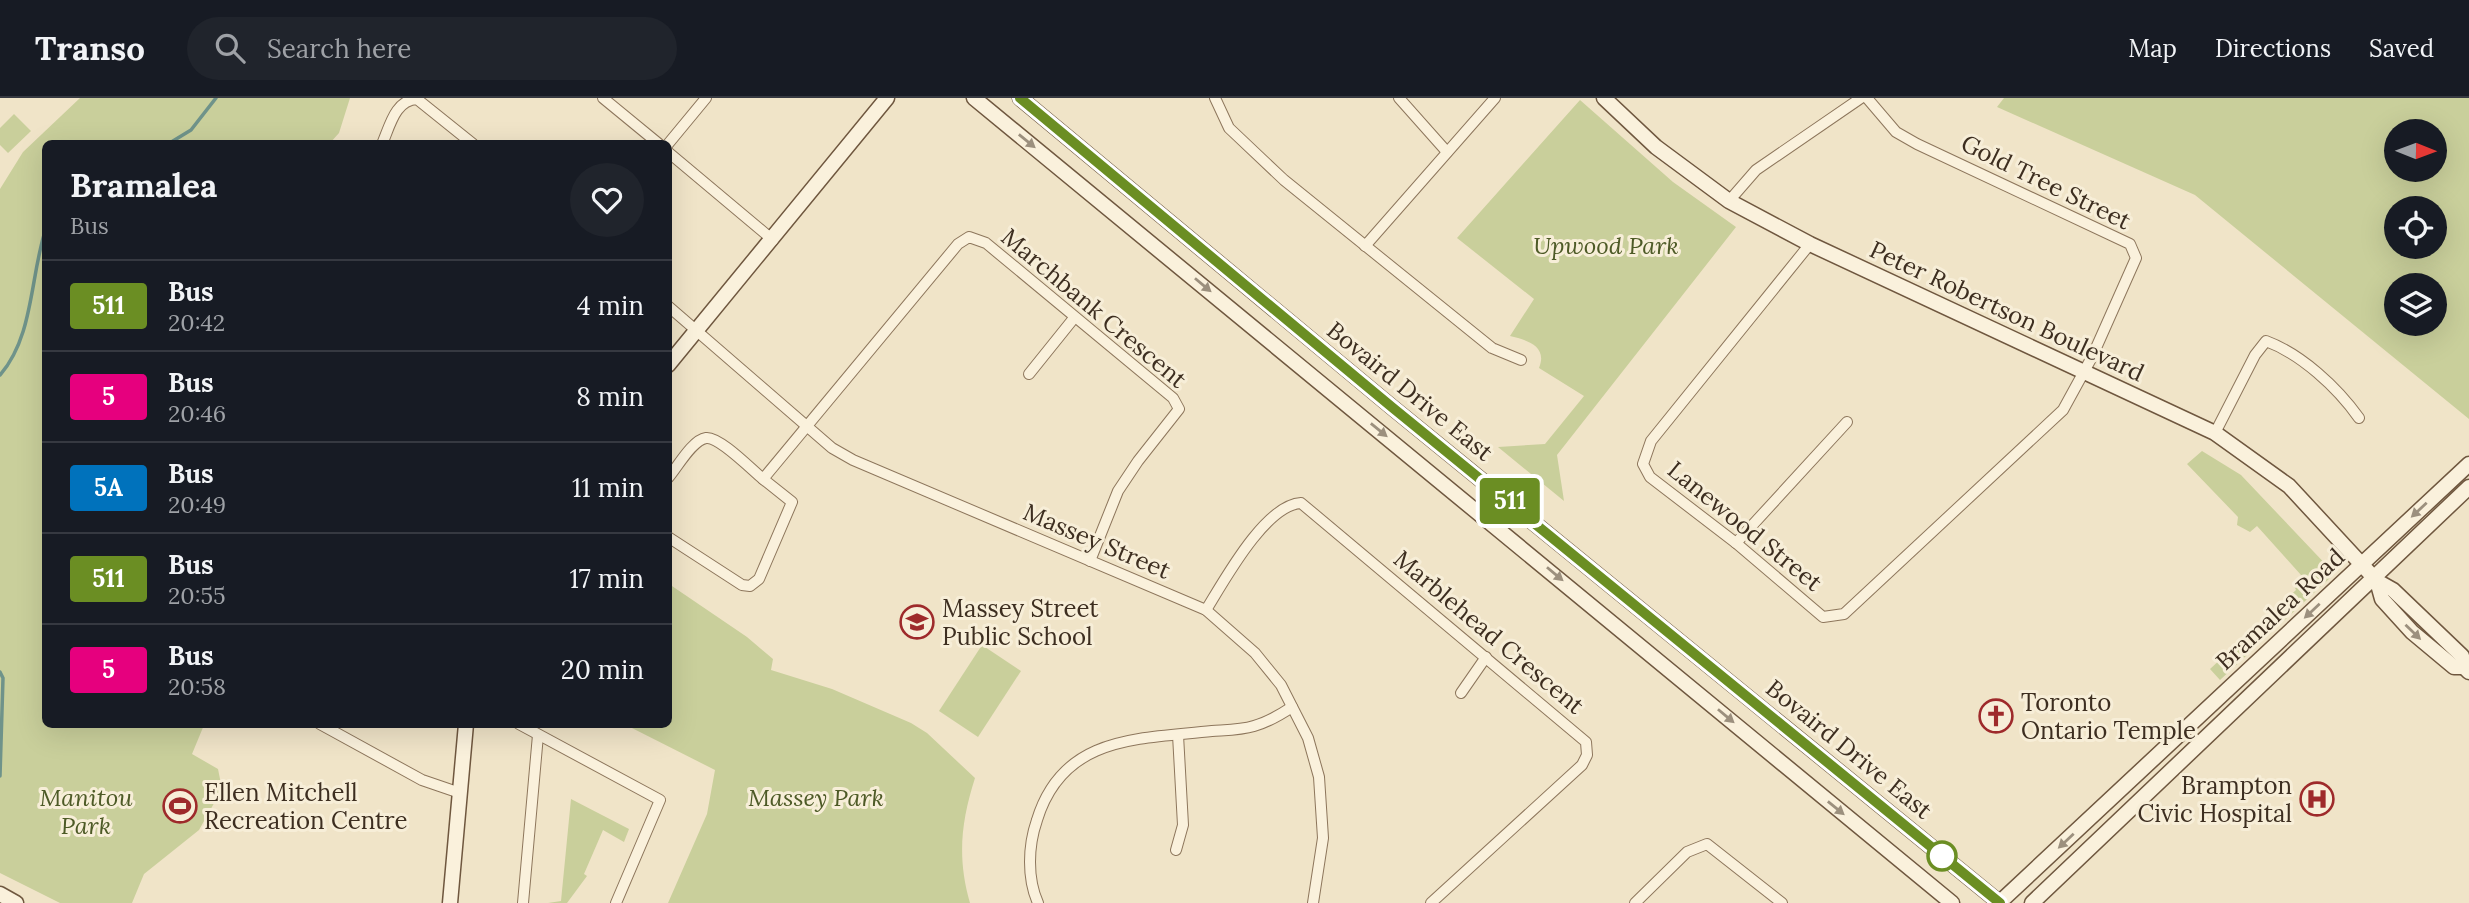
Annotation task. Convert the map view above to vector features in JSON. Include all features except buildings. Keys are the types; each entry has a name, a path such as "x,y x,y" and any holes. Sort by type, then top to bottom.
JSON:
{"main road":[{"path":"672,360 887,98"},
{"name":"Bovaird Drive East","path":"974,98 1952,903"},
{"name":"Bovaird Drive East","path":"1020,98 1393,408 1999,903"},
{"name":"Peter Robertson Boulevard","path":"1604,98 1656,147 1730,201 1810,244 2215,433 2289,485 2376,580 2382,599 2413,632 2454,667 2467,669"},
{"name":"Bramalea Road","path":"1999,903 2469,464"},
{"name":"Bramalea Road","path":"2032,903 2220,721 2376,580 2469,487"},
{"path":"450,903 466,728"},
{"path":"1922,878 1938,903"},
{"path":"2047,903 2058,880"}],"street":[{"path":"603,98 654,140"},
{"path":"671,140 706,98"},
{"path":"1215,98 1229,128 1284,180 1492,348 1521,359"},
{"path":"1399,98 1447,152"},
{"path":"1365,246 1494,98"},
{"path":"1730,201 1755,170 1861,98"},
{"name":"Gold Tree Street","path":"1867,98 1896,132 1917,144 2130,244 2136,258 2132,272 2083,373"},
{"path":"384,140 399,107 410,99 417,99 468,140"},
{"path":"672,155 773,240"},
{"name":"Marchbank Crescent","path":"806,426 958,244 968,237 986,243 1173,398 1179,409 1118,491 1090,561"},
{"name":"Lanewood Street","path":"1810,244 1651,441 1643,464 1650,477 1736,543 1824,617 1844,614 2063,410 2083,373"},
{"name":"Massey Street","path":"672,310 806,426 853,460 1206,610 1255,653 1281,685 1308,737 1319,777 1322,838 1315,903"},
{"path":"1029,374 1074,318"},
{"path":"2215,433 2255,355 2266,341 2285,348 2345,399 2359,418"},
{"path":"1736,543 1847,422"},
{"path":"764,479 806,426"},
{"path":"672,473 698,442 706,438 718,440 792,502 759,579 750,586 742,585 672,540"},
{"name":"Marblehead Crescent","path":"1206,610 1234,565 1276,512 1288,504 1301,503 1586,742 1587,755 1582,765 1431,903"},
{"path":"1461,692 1486,657"},
{"path":"1038,903 1031,888 1030,858 1034,829 1040,809 1066,768 1105,746 1130,738 1251,727 1292,707"},
{"path":"327,728 422,780 460,793"},
{"path":"526,728 660,800 616,903"},
{"path":"523,903 537,735"},
{"path":"1176,850 1182,825 1178,735"},
{"path":"1635,903 1687,852 1707,844 1782,903"}],"green space":[{"name":"Manitou Park","path":"80,98 350,98 339,133 333,140 42,140 42,728 203,728 192,754 218,769 222,789 199,830 144,874 132,903 60,903 0,873 0,189 23,152"},
{"path":"2004,98 2469,98 2469,419 2195,195 1997,107"},
{"name":"Upwood Park","path":"1580,100 1673,182 1736,227 1557,455 1564,501 1498,447 1545,444 1584,396 1539,368 1541,354 1534,345 1510,336 1534,299 1457,238"},
{"path":"14,114 31,131 8,153 0,145 0,128"},
{"path":"2202,451 2241,475 2332,571 2330,578 2220,680 2210,669 2296,590 2293,584 2301,575 2257,526 2250,532 2237,525 2238,517 2187,464"},
{"name":"Massey Park","path":"672,586 747,637 773,659 771,670 832,689 911,723 927,733 975,778 966,810 962,840 963,871 970,903 668,903 707,814 715,770 632,728 672,728"},
{"path":"982,645 1021,671 978,737 939,711"},
{"path":"571,799 629,829 624,842 603,830 584,874 587,876 567,903 548,903 561,901"}],"waterway":[{"path":"175,140 191,130 216,98"},
{"path":"0,375 11,359 25,324 42,242"},
{"path":"0,672 3,678 0,776"}],"bus line":[{"name":"511","path":"1020,98 1393,408 1548,531 2000,903"}],"place":[{"name":"Massey Street Public School","path":"917,622"},
{"name":"Toronto Ontario Temple","path":"1996,716"},
{"name":"Brampton Civic Hospital","path":"2317,799"},
{"name":"Ellen Mitchell Recreation Centre","path":"180,806"}]}
